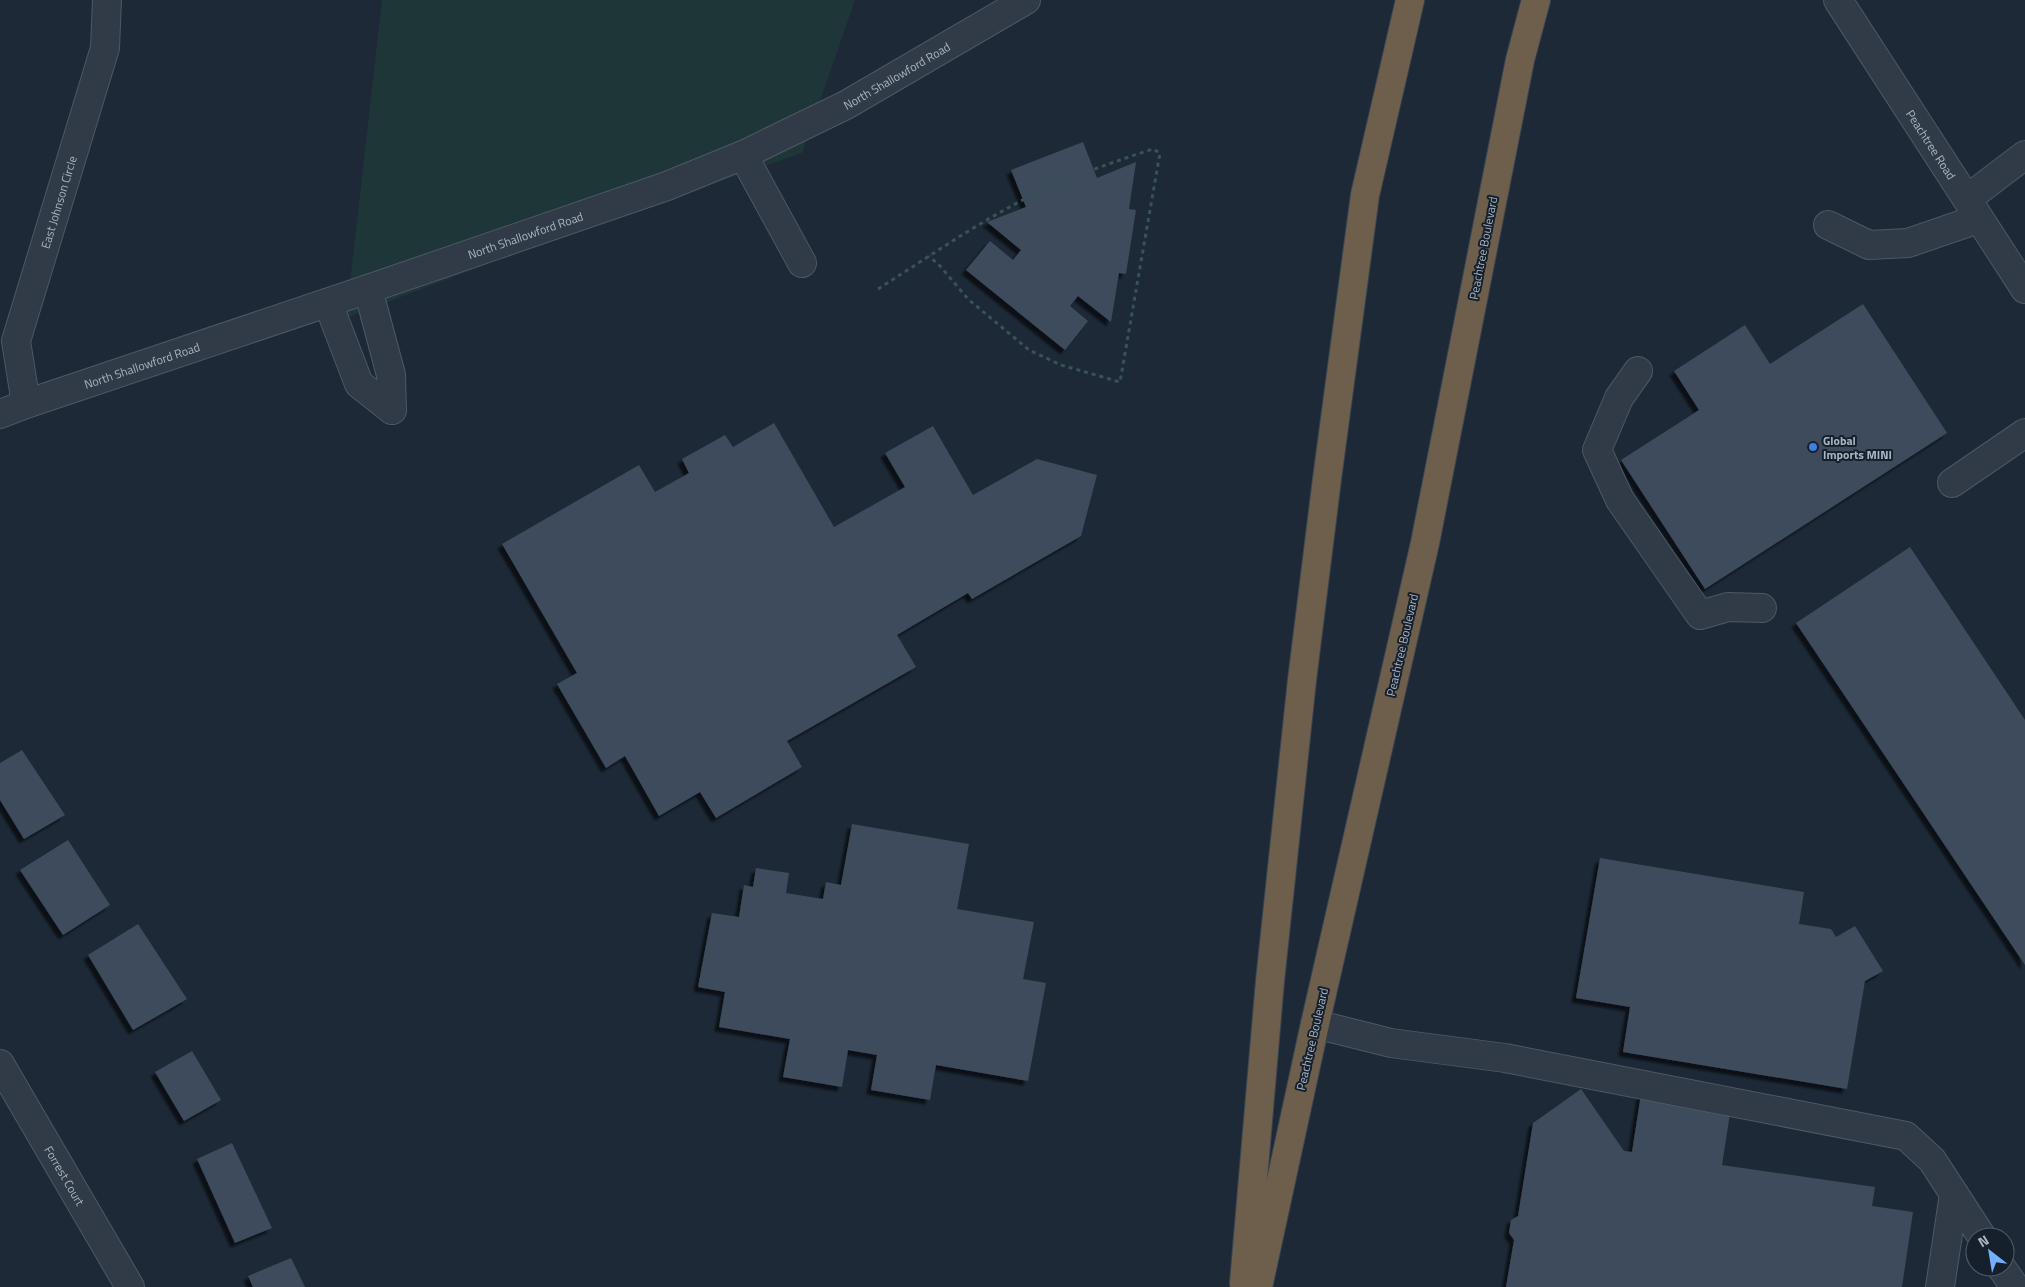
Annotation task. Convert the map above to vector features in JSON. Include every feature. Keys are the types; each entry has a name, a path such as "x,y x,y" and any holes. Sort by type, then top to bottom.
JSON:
{"highway":[{"path":"1243,1287 1270,981 1302,680 1328,469 1365,194 1410,0"},
{"name":"Peachtree Boulevard","path":"1258,1287 1315,1024 1425,543 1520,60 1536,0"}],"street":[{"name":"East Johnson Circle","path":"26,404 16,341 105,48 107,0"},
{"name":"North Shallowford Road","path":"0,414 368,290 667,186 743,154 846,105 1026,0"},
{"name":"Peachtree Road","path":"1838,0 2025,289"},
{"path":"743,154 802,263"},
{"path":"1828,225 1869,245 1908,243 1973,209 2025,155"},
{"path":"328,303 359,384 392,410 392,375 368,290"},
{"path":"1638,370 1619,398 1597,450 1620,500 1700,614 1728,607 1762,608"},
{"path":"1952,483 2025,433"},
{"path":"1315,1024 1391,1043 1505,1058 1906,1136 1932,1160 1975,1227"},
{"name":"Forrest Court","path":"0,1064 130,1287"},
{"path":"1940,1287 1954,1194"}],"path":[{"path":"878,289 929,256 992,217 1052,186 1152,149 1160,153 1120,382 1061,365 1029,350 968,299 929,256"}],"green space":[{"path":"382,0 855,0 802,153 526,249 346,318"}],"building":[{"path":"1083,142 1097,178 1136,162 1129,209 1136,210 1126,274 1119,273 1111,322 1078,296 1070,306 1088,321 1065,350 966,270 990,241 1013,260 1021,250 987,222 1026,207 1011,170"},
{"path":"1863,304 1947,433 1705,589 1621,460 1699,410 1674,371 1745,325 1770,364"},
{"path":"774,423 834,527 905,487 885,453 933,426 973,495 1037,459 1097,475 1081,536 972,599 968,593 897,635 916,667 787,741 802,767 716,818 700,792 659,816 625,756 606,768 557,684 577,673 502,544 639,465 655,492 689,473 682,459 725,435 733,447"},
{"path":"1910,547 2025,720 2025,965 1796,623"},
{"path":"22,750 65,815 24,839 0,800 0,763"},
{"path":"852,824 969,844 957,909 1034,922 1023,979 1046,983 1028,1081 936,1065 930,1100 871,1090 877,1055 848,1050 842,1087 783,1077 790,1039 719,1027 725,992 698,987 712,913 739,917 744,885 753,887 756,868 789,873 786,893 823,899 826,882 841,885"},
{"path":"68,840 110,905 63,935 20,870"},
{"path":"1600,858 1804,892 1799,924 1831,929 1836,937 1855,926 1883,971 1865,981 1847,1089 1623,1052 1630,1007 1576,998"},
{"path":"138,924 187,999 133,1030 88,955"},
{"path":"192,1051 221,1100 184,1121 155,1072"},
{"path":"1581,1089 1624,1151 1632,1152 1641,1094 1731,1107 1722,1165 1875,1187 1872,1206 1913,1212 1902,1287 1506,1287 1514,1240 1509,1233 1511,1220 1518,1216 1533,1123"},
{"path":"232,1143 272,1228 235,1243 197,1159"},
{"path":"291,1258 305,1287 253,1287 248,1276"}],"place":[{"name":"Global Imports MINI","path":"1813,447"}]}
